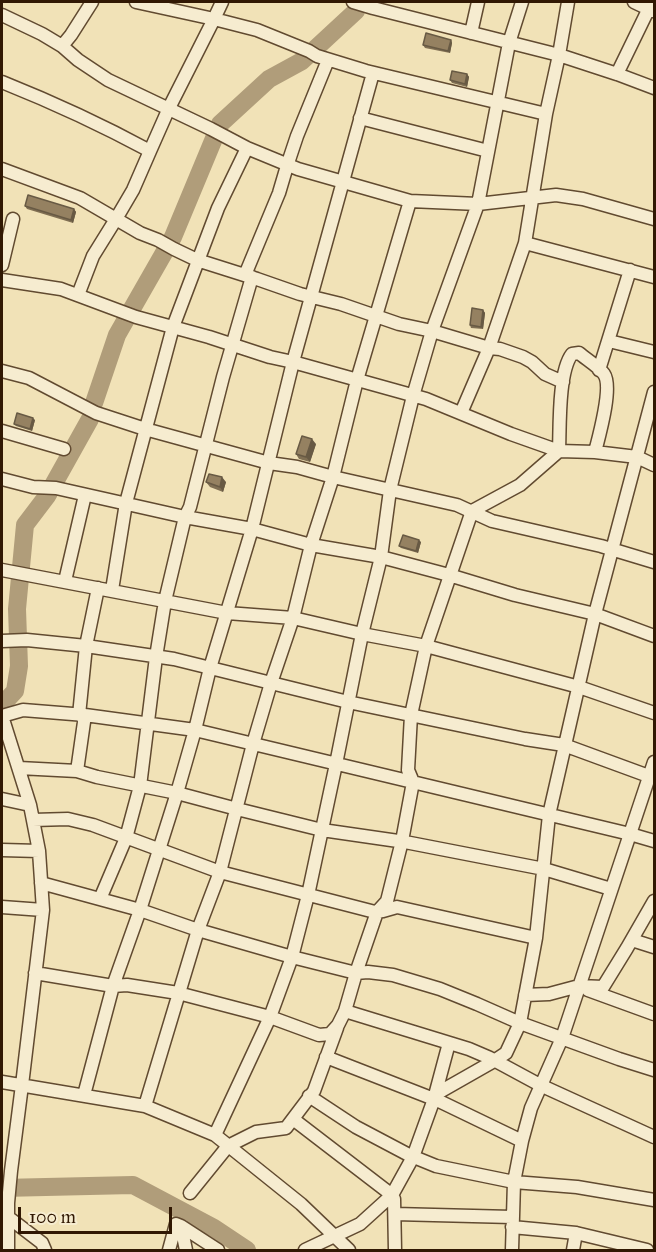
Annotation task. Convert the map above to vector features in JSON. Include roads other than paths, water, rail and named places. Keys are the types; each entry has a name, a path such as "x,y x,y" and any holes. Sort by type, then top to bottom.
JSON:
{"street":[{"path":"62,46 92,2"},
{"path":"136,2 257,30 318,56 373,73 546,114"},
{"path":"78,295 93,256 132,190 169,108 222,2"},
{"path":"353,2 559,55 654,88"},
{"path":"471,33 478,2"},
{"path":"215,1135 270,1017 292,957 308,895 362,634 381,557 390,490 412,396 432,331 478,204 509,43 522,2"},
{"path":"461,413 489,348 525,243 546,114 568,2"},
{"path":"617,74 652,7 634,2"},
{"path":"2,15 62,46 108,80 287,166 410,201 478,204 556,195 583,199 654,219"},
{"path":"100,899 126,838 140,786 165,601 185,517 190,507 248,276 279,193 318,56"},
{"path":"84,1095 112,986 140,910 177,793 210,668 252,529 294,362 373,73"},
{"path":"2,82 109,129 150,151"},
{"path":"360,118 488,151"},
{"path":"112,590 126,503 173,327 218,208 247,148"},
{"path":"2,169 80,198 140,233 197,260 399,324 500,349 523,357 545,374 563,382"},
{"path":"145,1106 198,930 220,872 253,744 293,618 311,545 333,477 357,380 410,201"},
{"path":"2,265 13,219"},
{"path":"525,243 654,277"},
{"path":"599,370 630,270"},
{"path":"2,280 62,289 136,317 412,396 559,451 637,457 654,465"},
{"path":"609,341 654,352"},
{"path":"190,1193 228,1146 256,1132 286,1128 314,1091 345,1011 377,912 387,901 402,841 413,782 408,770 411,715 426,646 449,575 472,512 520,486 559,451 563,382 568,360 572,354 579,353 605,375 608,384 606,405 595,452"},
{"path":"2,371 28,378 96,413 145,429 269,463 297,467 457,505 492,521 654,562"},
{"path":"435,1096 506,1053 520,1023 536,938 549,815 595,614 654,392"},
{"path":"2,430 64,449"},
{"path":"2,479 33,487 56,488 126,503 165,514 252,529 311,545 381,557 515,596 595,614 654,636"},
{"path":"65,581 85,495"},
{"path":"2,570 227,613 293,618 426,646 579,687 654,713"},
{"path":"77,771 86,646 98,588"},
{"path":"2,641 22,640 86,646 210,668 348,702 564,745 652,777"},
{"path":"8,1251 10,1171 43,910 39,851 30,805 2,716 22,710 82,715 195,730 654,841"},
{"path":"512,1251 514,1182 531,1108 562,1038 611,889 652,777 654,762"},
{"path":"19,768 77,771 177,793 322,830 402,841 544,869 611,889"},
{"path":"2,800 30,805"},
{"path":"33,820 68,819 93,825 220,872 377,912 397,907 536,938"},
{"path":"2,850 39,851"},
{"path":"41,883 140,910 198,930 292,957 356,973 393,975 440,989 520,1023 654,1070"},
{"path":"525,994 549,994 579,986 603,987 654,901"},
{"path":"2,908 43,910"},
{"path":"632,940 654,947"},
{"path":"35,973 112,986 127,985 178,993 270,1017 319,1035 330,1034 338,1025"},
{"path":"579,986 654,1014"},
{"path":"345,1011 469,1049 540,1085 654,1137"},
{"path":"305,1251 360,1224 392,1195 413,1157 435,1096 449,1043"},
{"path":"326,1057 435,1096 522,1141"},
{"path":"2,1082 145,1106 215,1135 301,1204 349,1251"},
{"path":"309,1096 356,1127 413,1157 436,1166 514,1182 577,1187 654,1200"},
{"path":"293,1119 392,1195 395,1214 395,1251"},
{"path":"395,1214 512,1222 576,1233 640,1250"},
{"path":"8,1217 42,1243 45,1251"},
{"path":"168,1251 176,1224 218,1251"},
{"path":"181,1226 186,1251"},
{"path":"573,1251 576,1233"}],"waterway":[{"path":"94,403 117,335 173,237 220,124 269,79 302,61 356,11"},
{"path":"2,705 15,691 19,666 17,609 25,525 47,496 90,419"},
{"path":"2,1188 133,1185 214,1228 247,1250"}]}
